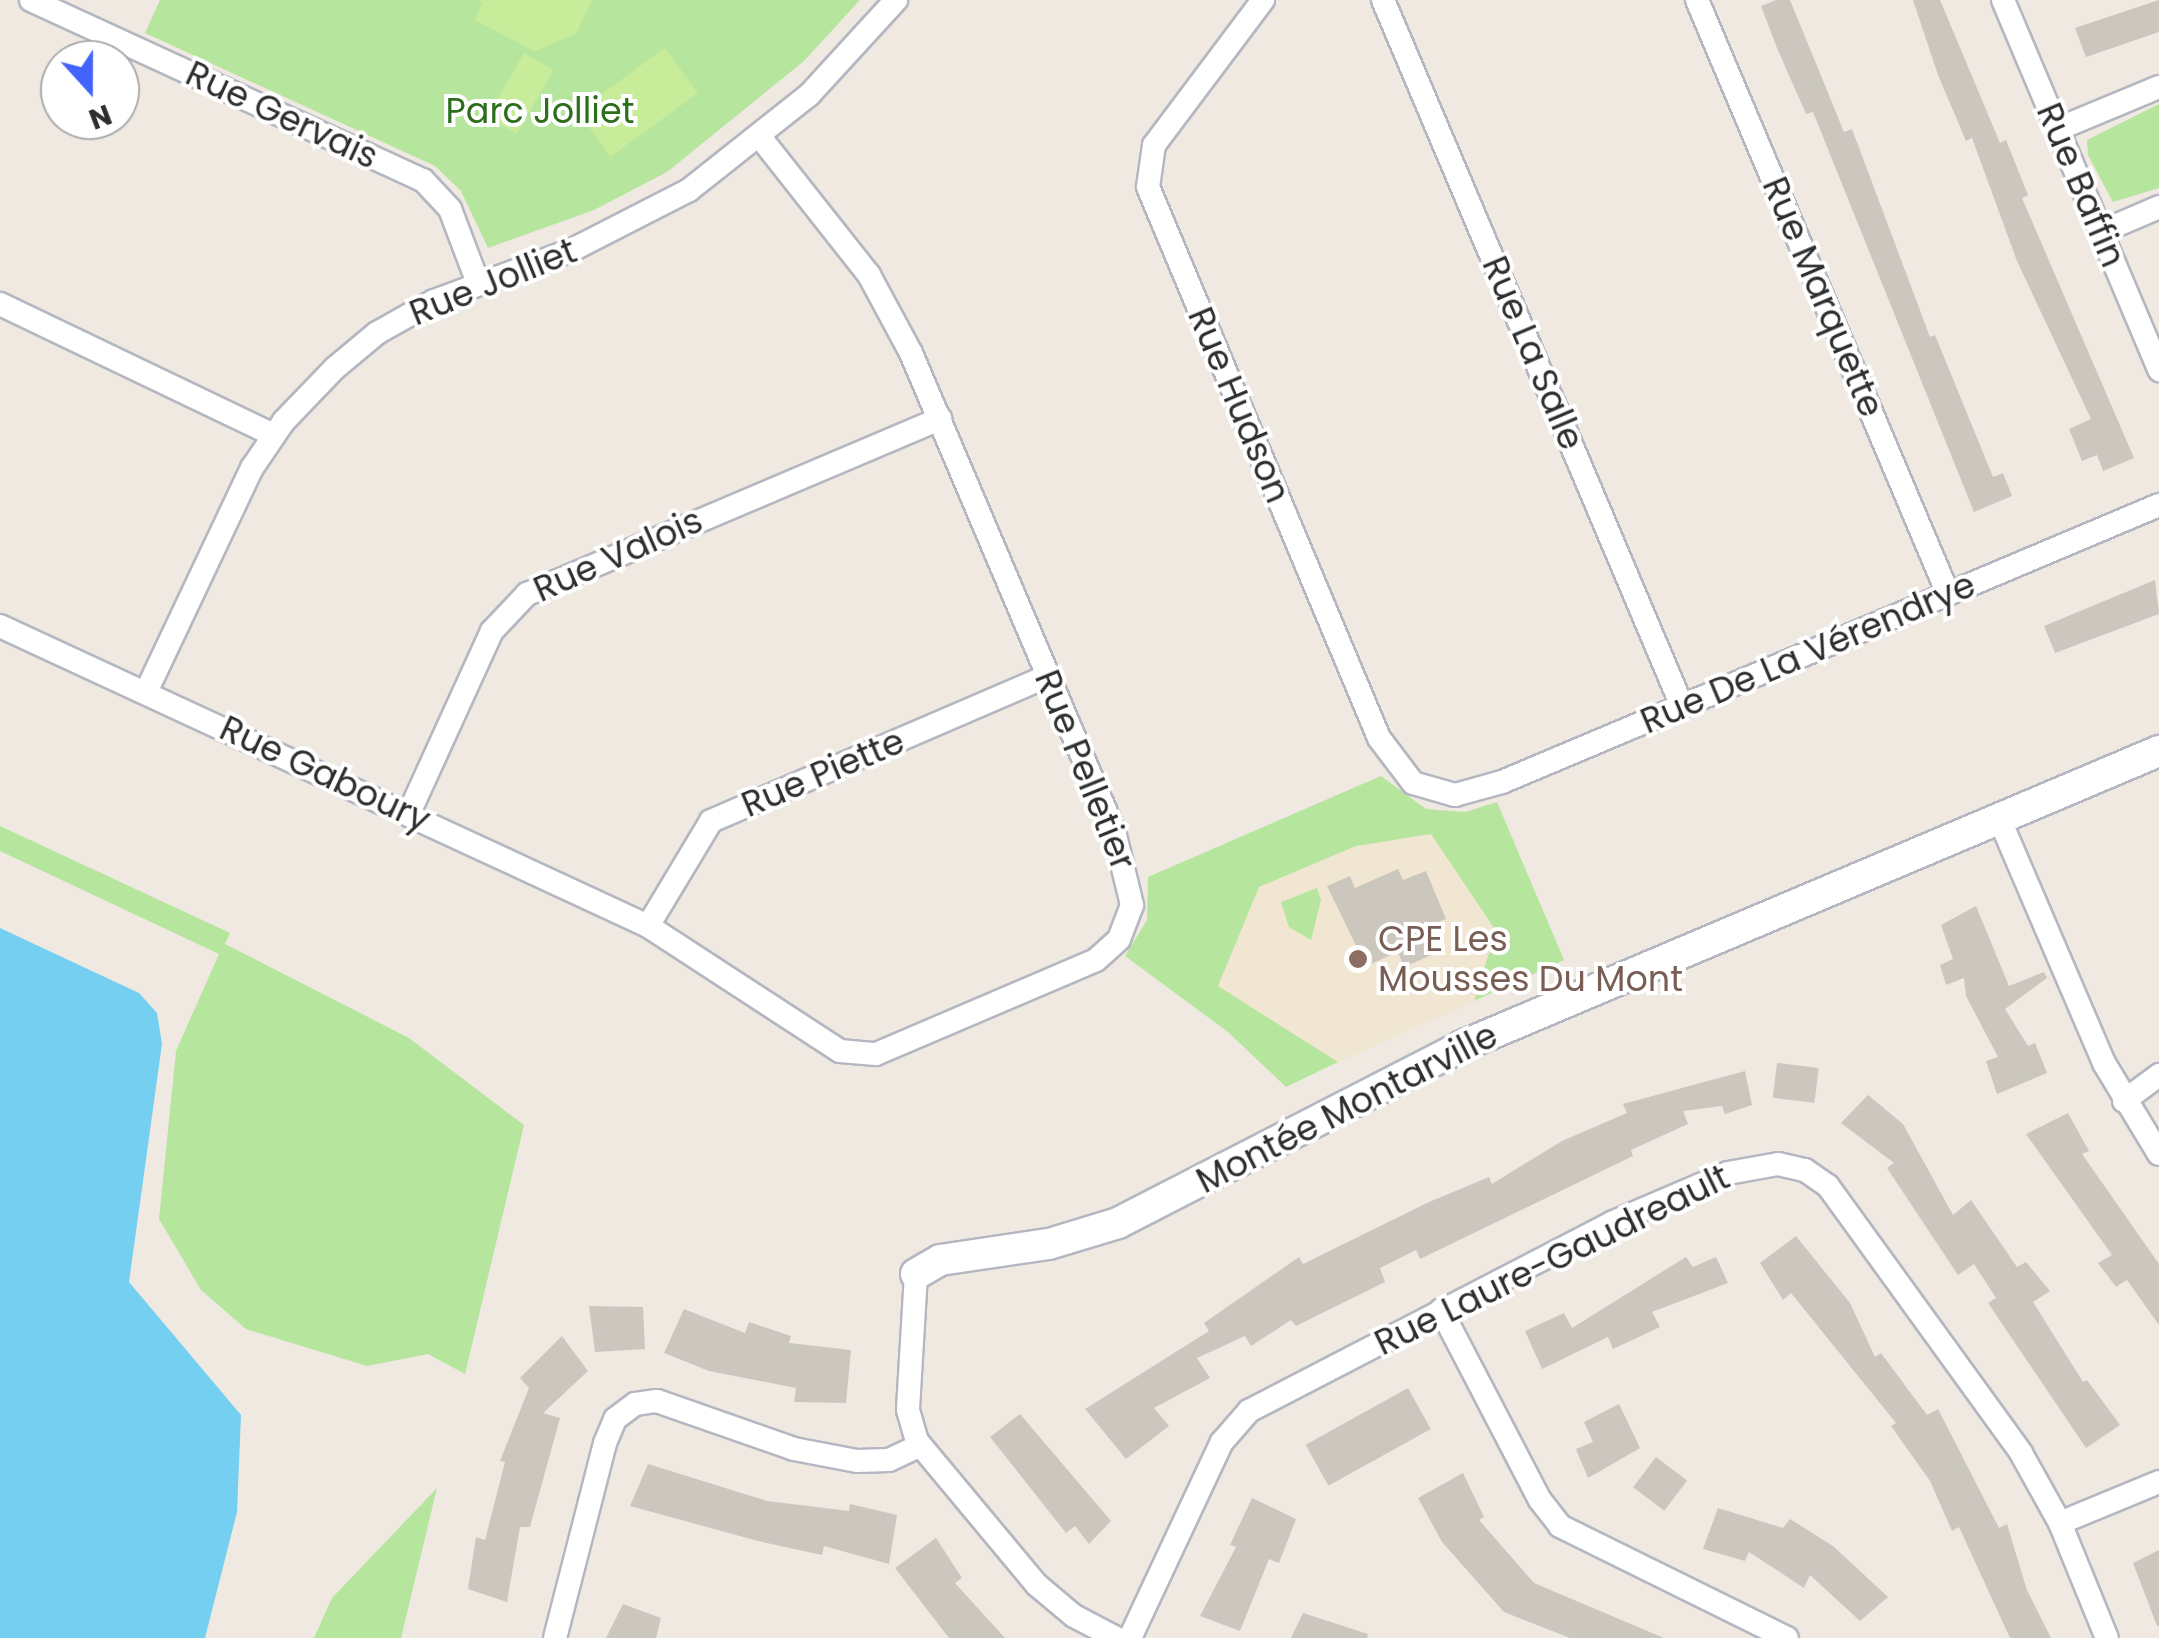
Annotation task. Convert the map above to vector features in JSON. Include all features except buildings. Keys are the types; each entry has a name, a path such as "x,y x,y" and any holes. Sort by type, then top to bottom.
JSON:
{"street":[{"name":"Rue Gervais","path":"31,0 423,180 450,208 478,283"},
{"name":"Rue Jolliet","path":"146,692 232,506 273,435 377,333 478,283 644,216 760,137 896,0"},
{"name":"Rue Hudson","path":"1263,0 1154,144 1148,188 1379,738 1413,783 1455,795"},
{"name":"Rue La Salle","path":"1383,0 1682,706"},
{"name":"Rue Marquette","path":"1698,0 1948,594"},
{"name":"Rue Baffin","path":"2004,0 2159,370"},
{"path":"2058,129 2159,87"},
{"name":"Rue Pelletier","path":"648,926 840,1051 876,1054 1096,960 1124,931 1132,886 940,418 869,274 760,137"},
{"path":"2101,232 2159,207"},
{"path":"0,304 273,435"},
{"name":"Rue Valois","path":"409,812 486,643 517,602 550,581 940,418"},
{"name":"Rue De La Vérendrye","path":"1455,795 1502,782 2159,505"},
{"name":"Rue Gaboury","path":"0,626 409,812 648,926"},
{"name":"Rue Piette","path":"648,926 711,821 1048,676"},
{"name":"Montée Montarville","path":"916,1274 940,1260 1064,1241 1118,1223 1462,1046 2159,750"},
{"path":"1998,818 2124,1101 2159,1154"},
{"path":"2124,1101 2159,1074"},
{"name":"Rue Laure-Gaudreault","path":"1130,1638 1231,1427 1268,1399 1441,1310 1718,1177 1756,1165 1798,1168 1822,1181 1850,1214 2021,1454 2060,1523 2107,1638"},
{"path":"916,1274 908,1410 920,1446 1037,1585 1084,1623 1116,1638"},
{"path":"1441,1310 1540,1500 1560,1526 1786,1638"},
{"path":"555,1638 605,1443 615,1419 634,1404 657,1401 759,1438 858,1460 889,1460 920,1446"},
{"path":"2060,1523 2159,1482"}],"shaded area":[{"name":"CPE Les Mousses Du Mont","path":"1431,833 1496,932 1474,1001 1338,1062 1218,986 1259,887 1356,846"}],"green space":[{"name":"Parc Jolliet","path":"160,0 860,0 804,61 667,172 594,210 488,248 461,191 435,166 145,33"},
{"path":"477,0 592,0 576,34 534,51 475,20 482,3"},
{"path":"665,48 698,93 611,157 578,111"},
{"path":"524,53 553,70 516,134 487,117"},
{"path":"2159,104 2159,188 2113,202 2088,155 2087,140"},
{"path":"1381,776 1426,809 1465,812 1497,802 1564,960 1474,1001 1496,931 1431,834 1356,846 1259,887 1218,986 1338,1062 1286,1087 1228,1032 1125,956 1147,920 1148,877"},
{"path":"0,826 230,933 225,944 409,1038 524,1125 465,1374 428,1354 367,1366 246,1329 201,1290 159,1219 176,1051 219,954 0,851"},
{"path":"1317,888 1321,900 1311,940 1289,927 1281,902"},
{"path":"437,1488 401,1638 314,1638 332,1598"}],"water":[{"path":"0,928 139,993 157,1013 162,1044 129,1282 241,1415 237,1512 205,1638 0,1638"}],"place":[{"name":"CPE Les Mousses Du Mont","path":"1358,959"}]}
